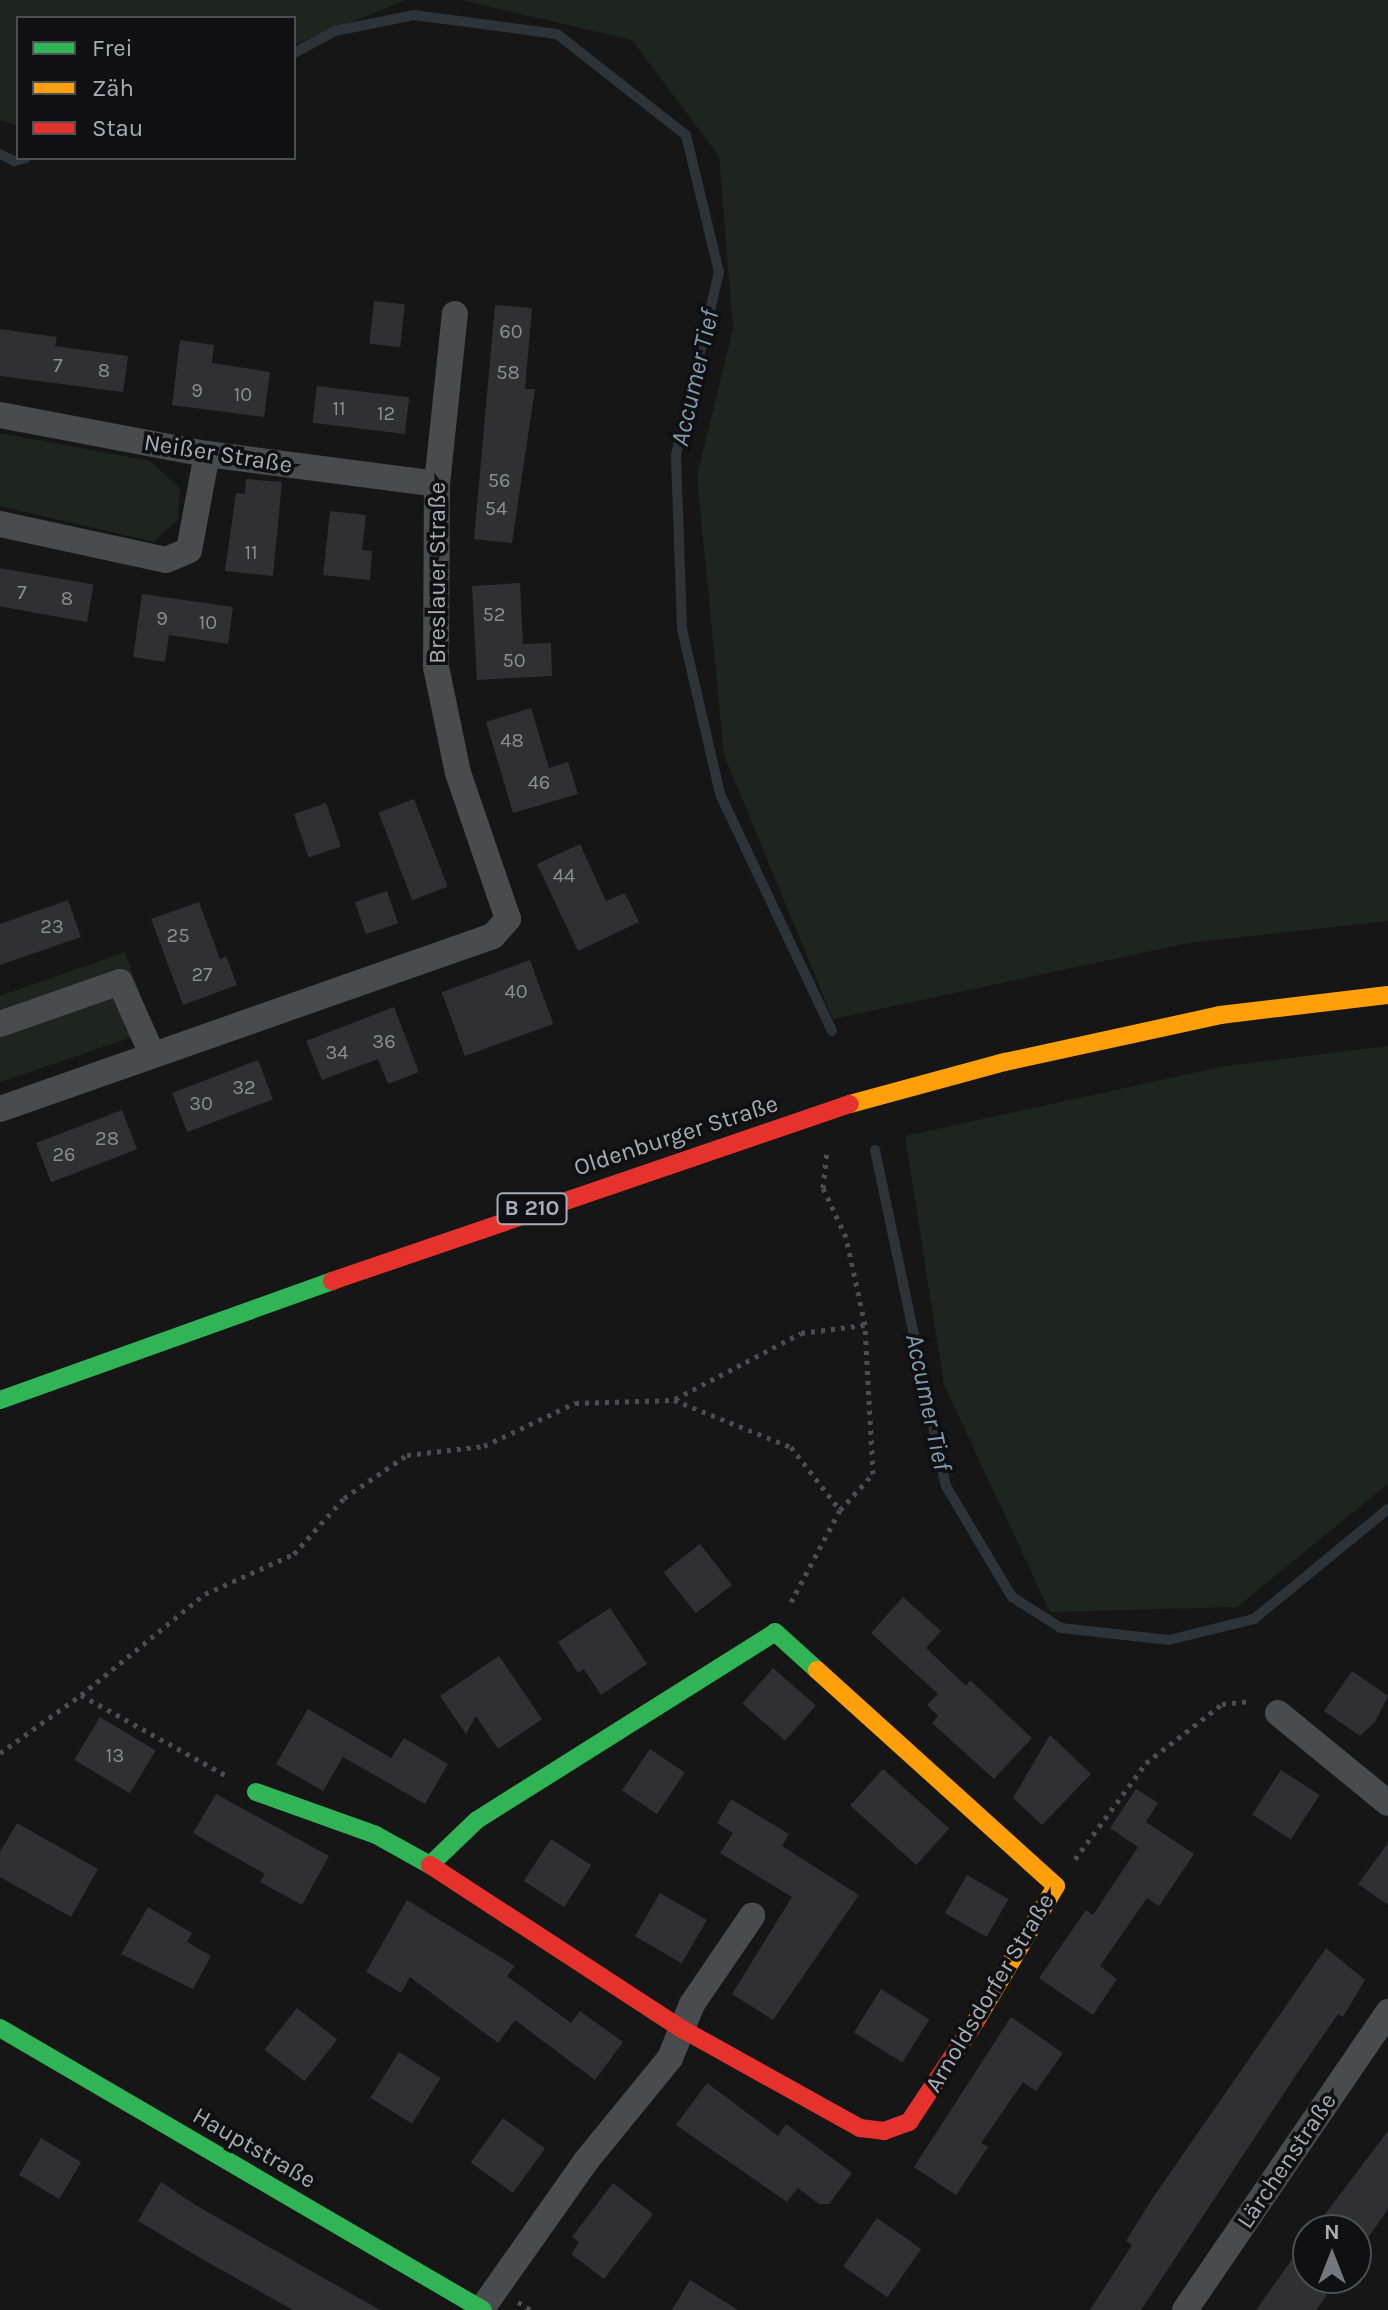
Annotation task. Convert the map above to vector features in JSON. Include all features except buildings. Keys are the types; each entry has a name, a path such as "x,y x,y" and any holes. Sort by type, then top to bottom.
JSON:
{"street":[{"name":"Breslauer Straße","path":"0,1109 493,936 508,919 458,773 436,667 437,484 455,314"},
{"name":"Neißer Straße","path":"0,415 207,454 437,484"},
{"path":"0,524 166,560 189,550 207,454"},
{"path":"0,1024 120,982 152,1054"},
{"name":"Oldenburger Straße","path":"0,1400 533,1209 829,1110 1005,1062 1220,1015 1388,995"},
{"path":"430,1865 477,1820 775,1632"},
{"name":"Arnoldsdorfer Straße","path":"256,1792 376,1835 430,1865 682,2029 860,2128 884,2131 909,2122 959,2050 1056,1886 775,1632"},
{"path":"1278,1713 1388,1803"},
{"path":"482,2310 586,2161 670,2058 692,2004 752,1916"},
{"name":"Lärchenstraße","path":"1185,2310 1388,2012"},
{"name":"Hauptstraße","path":"0,2028 482,2310"}],"path":[{"path":"811,1149 841,1140"},
{"path":"775,1632 840,1510 873,1474 865,1325 846,1237 823,1188 829,1157 826,1144"},
{"path":"674,1400 801,1333 865,1325"},
{"path":"0,1753 81,1695 205,1594 294,1554 344,1498 407,1455 484,1446 575,1403 674,1400 791,1447 840,1510"},
{"path":"81,1695 256,1792"},
{"path":"1056,1886 1146,1763 1222,1704 1260,1700 1278,1713"}],"shaded area":[{"path":"0,0 406,0 296,44 296,16 16,16 16,125 0,120"},
{"path":"461,0 1388,0 1388,921 1189,943 833,1019 724,755 697,476 733,329 719,156 632,40"},
{"path":"0,433 150,461 180,488 178,519 154,542 0,506"},
{"path":"125,952 153,1030 0,1082 0,996"},
{"path":"1388,1046 1388,1484 1237,1607 1050,1612 944,1385 905,1136 1225,1066"}],"waterway":[{"name":"Accumer Tief","path":"296,52 335,31 414,15 557,34 686,135 719,272 676,456 682,629 720,794 832,1031"},
{"name":"Accumer Tief","path":"0,154 18,160"},
{"name":"Accumer Tief","path":"875,1150 946,1486 1012,1597 1061,1628 1169,1640 1254,1619 1388,1509"}],"traffic: fast":[{"path":"0,1400 332,1281"},
{"path":"256,1792 376,1835 430,1865 477,1820 775,1632 817,1670"},
{"path":"0,2028 483,2310"}],"traffic: slow":[{"path":"850,1104 1005,1062 1220,1015 1388,995"},
{"path":"817,1670 1056,1886 976,2021"}],"traffic: jam":[{"path":"332,1281 850,1104"},
{"path":"430,1865 682,2029 860,2128 884,2131 909,2122 976,2021"}]}
